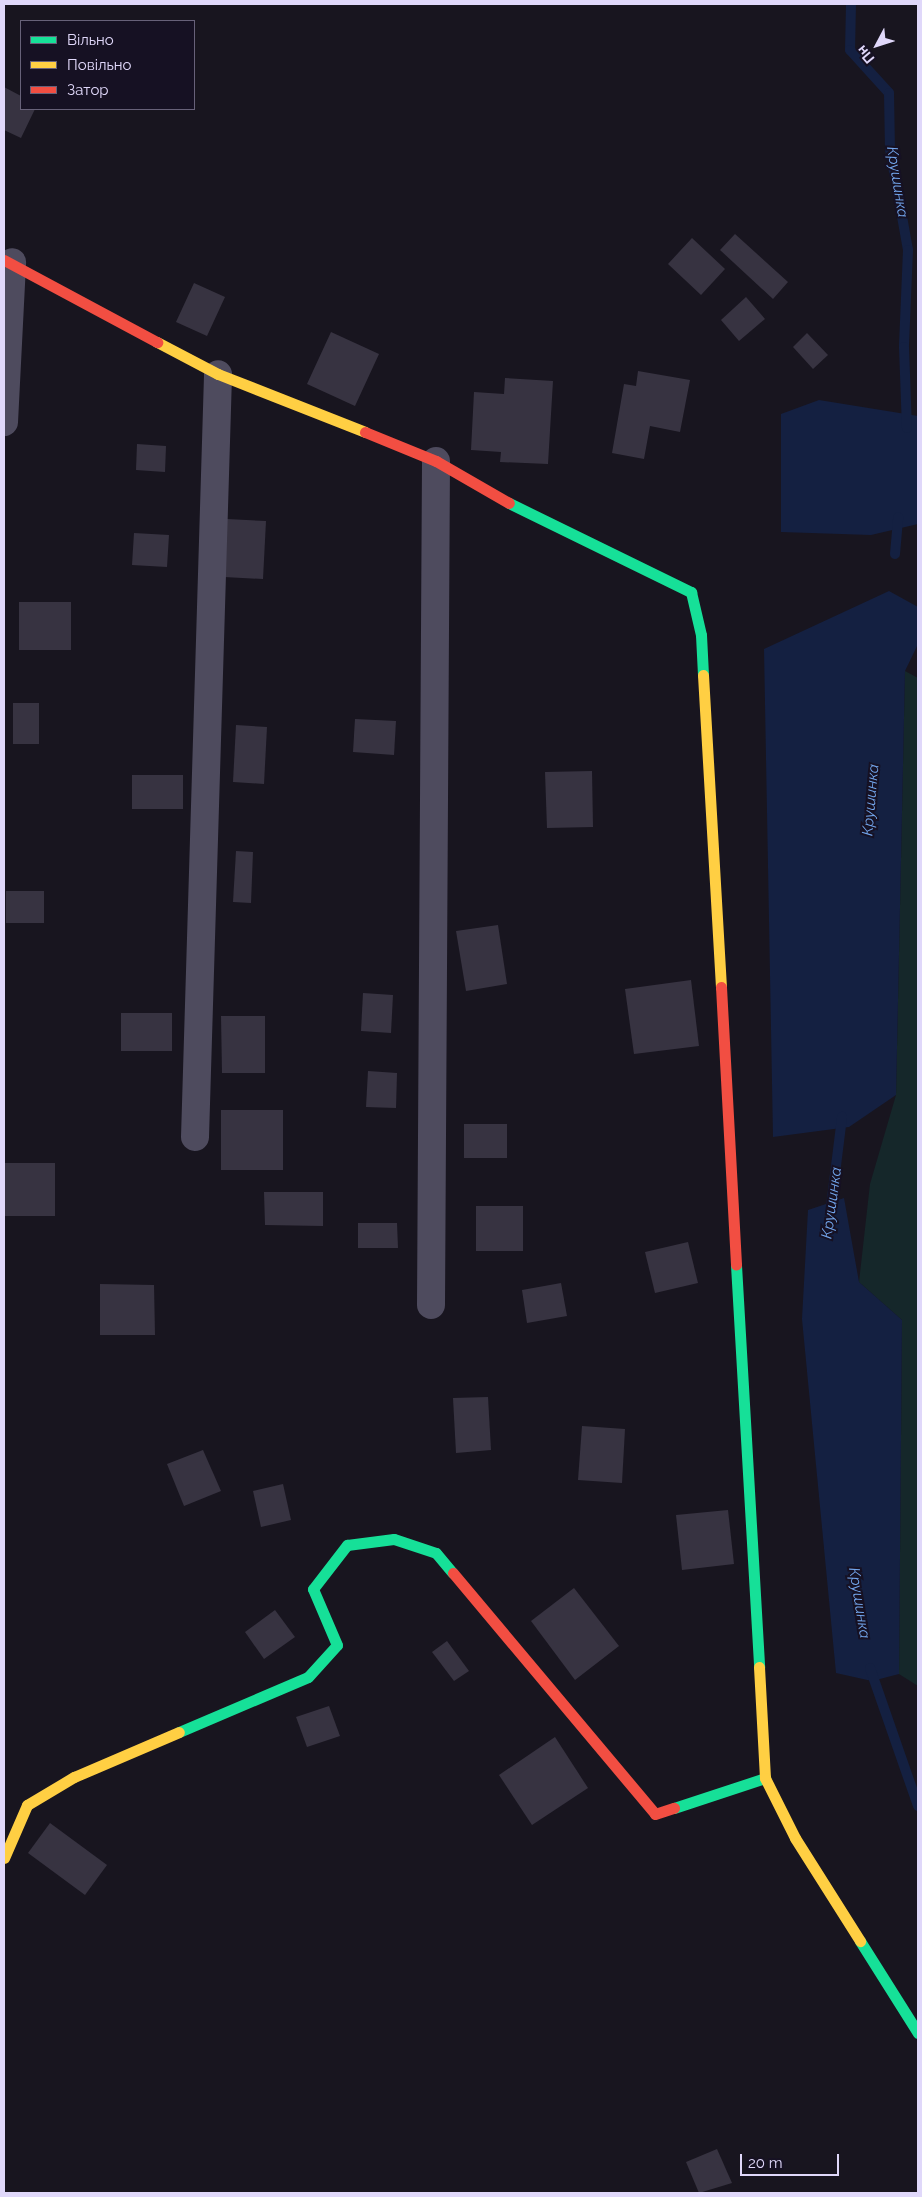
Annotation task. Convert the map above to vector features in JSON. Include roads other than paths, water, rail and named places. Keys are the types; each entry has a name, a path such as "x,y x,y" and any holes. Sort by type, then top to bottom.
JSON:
{"street":[{"path":"4,422 8,261 218,374 436,461 552,527 691,592 701,635 765,1778 795,1838 918,2033"},
{"path":"195,1137 218,374"},
{"path":"431,1305 436,461"},
{"path":"4,1858 27,1805 74,1777 308,1677 337,1645 313,1589 347,1545 394,1539 436,1553 655,1814 765,1778"}],"water":[{"path":"819,400 918,416 918,524 871,535 781,532 781,414"},
{"path":"889,591 918,607 918,644 905,671 896,1095 849,1127 773,1137 764,649"},
{"path":"844,1198 859,1282 902,1320 899,1674 872,1681 836,1673 802,1319 808,1210"}],"waterway":[{"name":"Крушинка","path":"851,4 850,50 889,93 890,149 908,250 904,347 907,428"},
{"name":"Крушинка","path":"895,554 898,517"},
{"name":"Крушинка","path":"830,1214 842,1117"},
{"name":"Крушинка","path":"870,1668 918,1806"}]}
